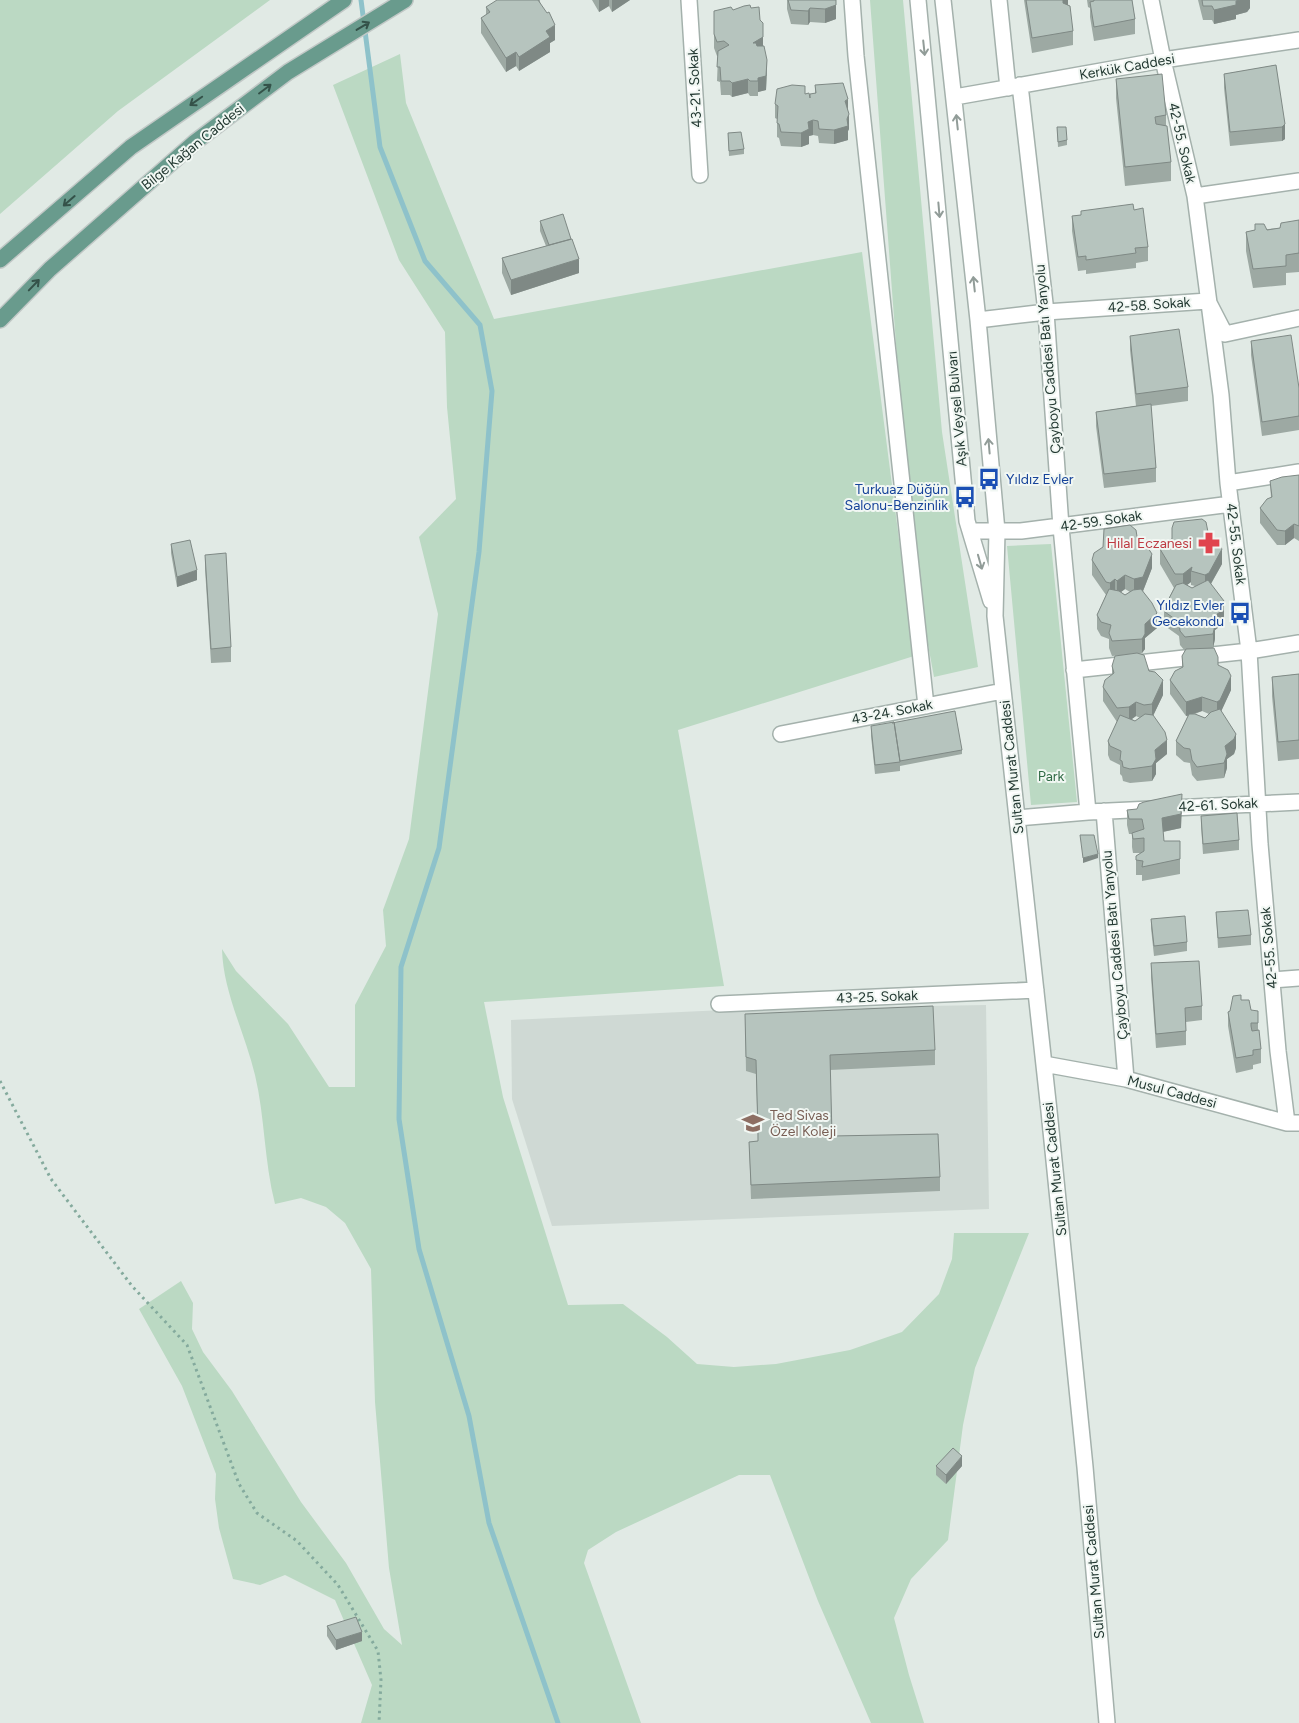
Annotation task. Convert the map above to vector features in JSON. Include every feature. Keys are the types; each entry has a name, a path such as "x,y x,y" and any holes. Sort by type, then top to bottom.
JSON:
{"main road":[{"path":"0,260 131,147 344,0"},
{"name":"Bilge Kağan Caddesi","path":"0,320 50,269 194,142 288,72 405,0"}],"street":[{"name":"43-21. Sokak","path":"689,0 700,175"},
{"path":"852,0 857,65 926,706"},
{"name":"Aşık Veysel Bulvarı","path":"918,0 967,520 995,616"},
{"name":"Aşık Veysel Bulvarı","path":"943,0 978,320 997,531 995,616"},
{"name":"Çayboyu Caddesi Batı Yanyolu","path":"999,0 1014,86 1046,312 1061,527 1088,812"},
{"name":"42-55. Sokak","path":"1151,0 1162,60 1195,196 1221,395 1228,483 1249,651 1258,803 1272,980 1293,1123"},
{"name":"Kerkük Caddesi","path":"955,97 1162,60 1299,40"},
{"path":"1195,196 1299,181"},
{"name":"42-58. Sokak","path":"978,320 1046,312 1208,301 1225,334 1299,318"},
{"path":"1228,483 1299,472"},
{"name":"42-59. Sokak","path":"970,531 1021,531 1061,527 1231,504"},
{"name":"Sultan Murat Caddesi","path":"995,616 1044,1064 1085,1467 1107,1723"},
{"path":"1074,670 1249,651 1299,643"},
{"name":"43-24. Sokak","path":"781,734 1003,691"},
{"name":"42-61. Sokak","path":"1017,818 1104,811 1299,802"},
{"name":"Çayboyu Caddesi Batı Yanyolu","path":"1104,811 1126,1080"},
{"path":"1272,980 1299,978"},
{"name":"43-25. Sokak","path":"718,1004 1036,990"},
{"name":"Musul Caddesi","path":"1044,1064 1126,1080 1293,1123"}],"path":[{"path":"0,1081 51,1179 132,1286 187,1345 239,1484 257,1513 298,1541 338,1586 378,1651 382,1680 378,1723"}],"shaded area":[{"name":"Ted Sivas Özel Koleji","path":"986,1005 989,1209 552,1226 512,1099 511,1020 745,1009"}],"green space":[{"path":"0,0 270,0 118,111 0,214"},
{"path":"870,0 903,0 942,432 978,667 934,677 924,623 903,436"},
{"path":"400,54 406,103 494,319 862,252 914,656 678,730 724,986 484,1002 503,1097 568,1305 623,1304 667,1337 697,1364 734,1367 776,1364 850,1350 902,1332 939,1294 952,1259 954,1233 1029,1233 975,1368 963,1425 948,1540 911,1579 894,1618 924,1723 871,1723 818,1601 770,1475 739,1475 616,1532 588,1550 584,1563 641,1723 361,1723 372,1685 335,1600 285,1575 260,1585 233,1579 219,1528 215,1499 216,1474 182,1386 139,1309 181,1281 193,1303 192,1329 203,1352 232,1391 301,1502 346,1563 384,1629 402,1645 389,1568 375,1402 371,1269 345,1223 326,1207 301,1198 275,1204 271,1188 255,1075 230,997 223,965 222,949 236,971 288,1024 329,1087 355,1087 355,1005 386,946 383,910 409,839 438,614 419,537 456,499 447,407 445,332 399,260 333,85"},
{"name":"Park","path":"1051,544 1077,802 1031,805 1007,546"}],"building":[{"path":"497,0 538,0 547,13 549,12 555,25 546,31 550,37 519,57 516,52 506,58 481,18 490,12 486,7"},
{"path":"788,0 836,0 836,5 825,9 810,8 808,11 791,10"},
{"path":"1026,0 1063,0 1063,3 1070,6 1073,31 1032,38"},
{"path":"1094,0 1132,0 1135,19 1094,27 1090,2"},
{"path":"1202,0 1240,0 1236,1 1236,5 1214,10 1212,6 1203,6"},
{"path":"750,5 751,8 759,7 760,20 763,23 763,37 753,43 756,43 757,46 764,46 767,60 766,76 758,78 758,81 750,81 748,79 732,83 730,81 721,81 720,67 717,67 718,51 729,45 724,41 717,42 714,34 714,11 731,7 733,10"},
{"path":"1276,65 1285,124 1282,127 1230,132 1224,74"},
{"path":"1162,74 1166,115 1155,117 1156,124 1167,126 1171,162 1125,167 1116,79"},
{"path":"843,83 848,99 845,101 849,114 847,119 848,126 834,130 819,129 818,121 813,120 808,122 809,129 801,133 781,132 777,123 778,106 775,104 777,89 792,85 805,86 805,94 809,93 810,98 810,94 816,93 815,85"},
{"path":"1057,127 1066,127 1067,140 1058,142"},
{"path":"741,132 744,149 729,151 728,133"},
{"path":"1133,204 1134,210 1143,208 1148,247 1135,248 1136,253 1086,260 1086,256 1078,257 1072,216 1081,215 1081,211"},
{"path":"563,214 571,239 549,245 540,221"},
{"path":"1299,220 1299,253 1286,255 1286,266 1253,269 1246,232 1255,230 1255,224 1264,224 1267,230 1280,228 1281,223"},
{"path":"572,239 579,259 511,280 502,258"},
{"path":"1179,329 1188,387 1136,394 1130,336"},
{"path":"1291,335 1299,388 1299,416 1262,422 1251,341"},
{"path":"1151,404 1156,468 1104,474 1096,412"},
{"path":"1299,475 1299,526 1294,524 1285,531 1277,530 1260,508 1267,499 1272,497 1270,481"},
{"path":"1202,519 1206,522 1209,537 1216,541 1222,549 1209,573 1205,575 1191,571 1192,567 1183,574 1175,574 1160,549 1166,541 1172,539 1174,522"},
{"path":"1130,525 1136,530 1138,543 1146,545 1152,554 1143,577 1134,579 1125,575 1117,581 1115,579 1110,583 1106,582 1092,560 1094,553 1103,547 1104,529"},
{"path":"190,540 197,570 177,577 171,544"},
{"path":"226,553 231,647 211,649 205,555"},
{"path":"1208,580 1224,601 1223,610 1213,617 1215,625 1213,634 1185,637 1180,631 1179,622 1165,612 1164,608 1176,585 1183,583 1192,588"},
{"path":"1109,589 1119,591 1125,595 1133,590 1141,589 1152,603 1157,613 1145,624 1145,634 1142,639 1112,641 1109,633 1111,625 1101,622 1097,615"},
{"path":"1214,648 1218,657 1218,665 1228,670 1231,676 1220,700 1217,702 1202,697 1186,702 1170,680 1175,671 1183,667 1182,656 1186,649"},
{"path":"1137,653 1144,655 1149,671 1155,672 1163,680 1152,704 1144,705 1136,702 1129,707 1117,708 1103,687 1105,680 1114,673 1112,666 1115,656"},
{"path":"1299,674 1299,740 1278,742 1272,677"},
{"path":"1220,709 1236,734 1234,739 1225,746 1227,754 1224,763 1197,767 1192,760 1190,749 1184,748 1176,741 1189,714 1205,718 1211,712"},
{"path":"955,711 962,750 900,761 894,723"},
{"path":"1145,714 1153,715 1165,732 1167,740 1155,750 1156,759 1152,766 1130,769 1123,767 1120,760 1121,751 1110,746 1108,741 1120,715 1135,721"},
{"path":"894,722 900,762 875,765 871,726"},
{"path":"1182,794 1181,814 1162,818 1164,841 1180,841 1180,859 1142,867 1143,861 1136,860 1136,856 1144,851 1144,838 1133,839 1132,833 1144,829 1142,819 1129,819 1127,810 1137,809 1139,804 1144,802"},
{"path":"1237,813 1239,840 1203,844 1201,816"},
{"path":"1080,835 1094,835 1098,854 1083,858"},
{"path":"1248,910 1251,935 1218,938 1216,912"},
{"path":"1185,916 1187,942 1154,946 1151,919"},
{"path":"1199,961 1202,1006 1185,1008 1186,1031 1156,1034 1151,963"},
{"path":"1241,995 1241,1000 1249,1000 1251,1010 1258,1011 1258,1023 1251,1023 1251,1026 1252,1031 1259,1030 1261,1049 1253,1050 1253,1055 1236,1058 1228,1012 1230,1011 1233,996"},
{"path":"933,1006 935,1050 830,1055 832,1136 938,1134 940,1177 751,1185 749,1142 758,1141 756,1060 746,1057 745,1014"},
{"path":"953,1448 962,1456 946,1475 936,1466"},
{"path":"356,1617 362,1632 336,1640 327,1626"}],"waterway":[{"path":"361,0 380,147 425,261 480,325 492,391 479,552 439,848 401,967 399,1119 419,1249 469,1416 489,1523 558,1723"}],"place":[{"name":"Yıldız Evler","path":"989,479"},
{"name":"Turkuaz Düğün Salonu-Benzinlik","path":"965,497"},
{"name":"Hilal Eczanesi","path":"1209,543"},
{"name":"Yıldız Evler Gecekondu","path":"1240,613"},
{"name":"Ted Sivas Özel Koleji","path":"753,1123"}]}
